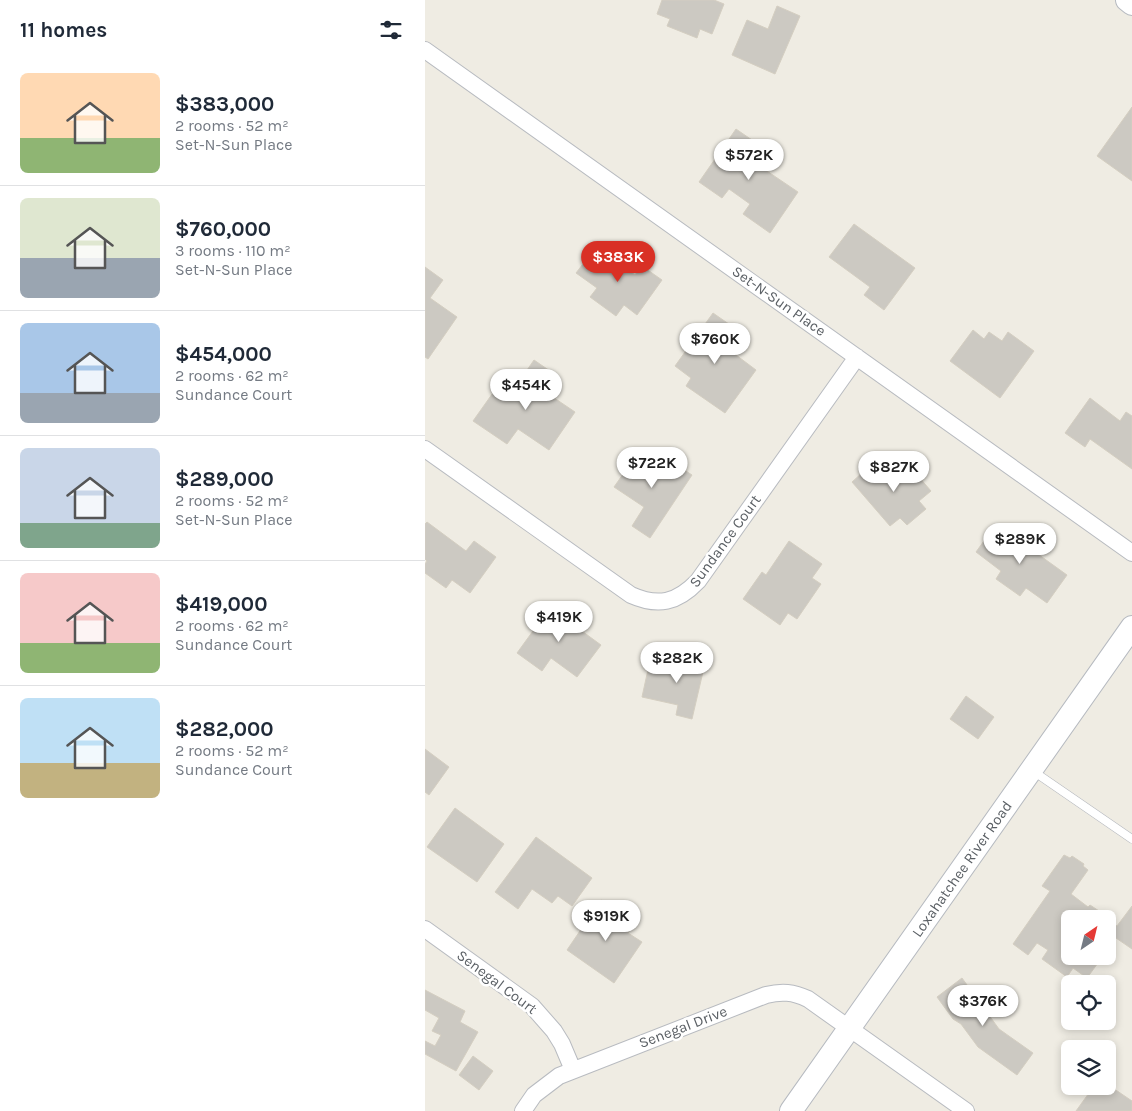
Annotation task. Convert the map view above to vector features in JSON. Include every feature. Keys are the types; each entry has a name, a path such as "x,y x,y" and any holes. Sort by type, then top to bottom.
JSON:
{"street":[{"path":"1127,0 1132,4"},
{"name":"Set-N-Sun Place","path":"425,50 1132,553"},
{"name":"Sundance Court","path":"425,449 631,595 645,601 660,602 675,599 689,591 698,581 857,357"},
{"name":"Loxahatchee River Road","path":"791,1111 1132,627"},
{"name":"Senegal Court","path":"425,929 532,1006 562,1044 573,1070"},
{"name":"Senegal Drive","path":"523,1111 535,1095 559,1076 766,995 779,992 794,993 808,999 966,1111"}],"lane":[{"path":"1031,770 1132,839"}],"building":[{"path":"662,0 714,0 724,4 712,34 700,29 697,38 667,26 670,19 657,14"},
{"path":"777,6 800,16 775,74 732,55 747,20 768,29"},
{"path":"1132,107 1132,181 1097,156"},
{"path":"736,129 768,151 758,165 798,192 770,233 743,214 750,204 729,189 722,198 699,182"},
{"path":"854,224 915,268 884,310 864,295 870,287 829,257"},
{"path":"596,247 635,275 642,266 662,280 637,315 624,305 616,316 590,297 597,288 576,273"},
{"path":"425,267 443,280 430,298 457,317 428,359 425,357"},
{"path":"713,313 736,329 724,346 756,370 725,413 686,386 691,378 675,366"},
{"path":"973,330 984,339 989,332 1002,341 1008,332 1034,351 1000,398 950,361"},
{"path":"534,360 550,371 538,387 575,412 549,450 518,429 507,444 473,421 495,390 507,399"},
{"path":"1090,398 1120,421 1126,412 1132,416 1132,469 1090,439 1085,447 1065,433"},
{"path":"640,450 660,464 664,457 692,475 650,538 632,526 644,507 614,487"},
{"path":"906,462 931,491 919,501 926,509 907,525 900,518 890,526 852,482 872,464 885,480"},
{"path":"427,522 466,551 474,541 496,557 470,593 452,580 446,588 425,573 427,561 425,559 425,524"},
{"path":"996,524 1067,575 1047,603 1026,588 1020,596 996,579 1001,571 976,552"},
{"path":"789,541 822,564 812,578 821,584 797,619 788,613 780,625 743,599 762,572 766,575"},
{"path":"554,602 579,621 575,626 601,645 577,677 551,658 542,671 517,653"},
{"path":"676,652 706,659 692,719 676,715 678,705 642,697 649,665 672,670"},
{"path":"966,696 994,717 978,739 950,719"},
{"path":"425,749 449,767 429,795 425,792"},
{"path":"455,808 504,844 477,882 427,847"},
{"path":"536,837 592,878 572,906 558,896 552,903 532,889 518,909 495,892"},
{"path":"1064,855 1070,858 1072,856 1084,864 1083,866 1088,870 1071,894 1088,907 1090,905 1098,910 1061,910 1061,965 1096,965 1089,975 1083,975 1073,968 1068,975 1064,975 1042,959 1048,950 1037,943 1028,955 1013,944 1050,891 1042,886"},
{"path":"601,900 635,924 628,933 642,942 614,983 567,950"},
{"path":"1132,906 1132,949 1116,938 1117,926"},
{"path":"962,978 999,1029 1033,1053 1017,1075 978,1047 961,1024 953,1019 937,997"},
{"path":"425,990 465,1011 460,1022 478,1032 456,1071 425,1054 425,1041 435,1046 441,1035 432,1031 439,1018 425,1010"},
{"path":"473,1056 493,1071 479,1090 459,1075"},
{"path":"1116,1090 1132,1101 1132,1111 1076,1111 1088,1095 1116,1095"}]}
